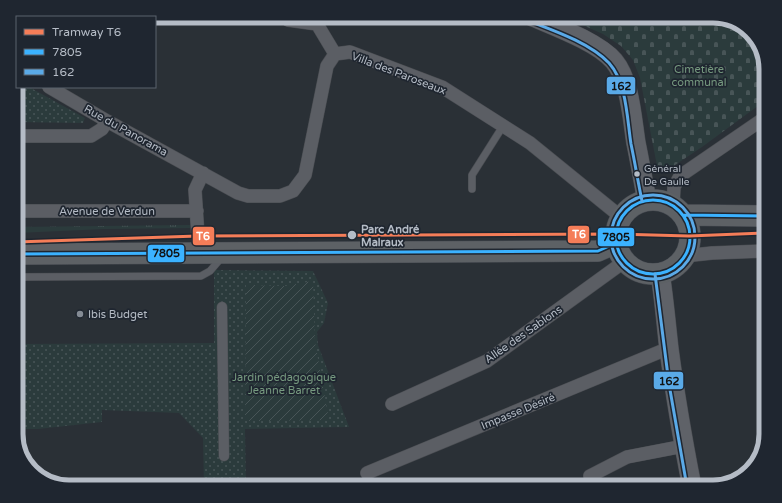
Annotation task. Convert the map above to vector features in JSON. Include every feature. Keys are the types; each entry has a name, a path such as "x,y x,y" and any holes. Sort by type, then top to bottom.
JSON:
{"main road":[{"path":"547,23 579,37 597,47 614,60 622,74 628,96 647,200"},
{"path":"647,200 665,202 678,211 689,229 689,244 684,256 678,264 670,270 660,273 647,273 635,269 620,252 616,228 621,217 636,203 647,200"},
{"path":"678,211 759,216"},
{"path":"23,254 199,252 620,252"},
{"path":"660,273 669,348 691,480"}],"street":[{"path":"310,23 317,24 334,54"},
{"name":"Villa des Paroseaux","path":"334,54 350,52 442,87 530,143 621,217"},
{"name":"Rue du Panorama","path":"51,88 107,121 238,193 248,196 280,196 293,191 305,175 327,66 334,54"},
{"path":"23,136 91,136 102,129 107,121"},
{"path":"678,211 674,187 680,176 759,122"},
{"path":"199,252 195,190 203,173"},
{"name":"Avenue de Verdun","path":"23,211 197,211"},
{"path":"684,256 712,253 759,251"},
{"name":"Allée des Sablons","path":"392,404 487,361 620,252"},
{"path":"222,307 224,456"},
{"name":"Impasse Désiré","path":"367,473 669,348"},
{"path":"591,480 590,476 627,457 684,446"}],"lane":[{"path":"472,189 472,175 503,126"},
{"path":"23,277 201,276 210,271 228,252"}],"green space":[{"name":"Cimetière communal","path":"578,23 719,23 731,26 743,34 754,48 759,63 759,105 702,147 663,173 658,171 640,78 633,60 621,46 603,34"},
{"path":"23,88 31,88 85,118 83,123 23,122"},
{"path":"190,225 190,228 104,229 23,233 23,227"},
{"path":"214,270 313,271 328,303 324,323 317,332 318,345 349,427 245,429 246,480 204,480 203,438 179,413 102,410 102,422 38,429 23,429 23,344 214,343"},
{"name":"Jardin pédagogique Jeanne Barret","path":"313,281 315,342 329,420 245,421 246,285 285,286"}],"tram line":[{"name":"T6","path":"23,242 198,236 616,234 689,236 759,233"}],"transit line":[{"name":"162","path":"534,23 561,33 592,49 609,63 615,71 623,91 642,201"},
{"name":"162","path":"653,195 669,198 676,202 688,214 692,221 695,237 692,253 688,260 676,272 669,276 653,279 637,276 630,272 618,260 614,253 611,237 614,221 618,214 630,202 637,198 653,195"},
{"name":"7805","path":"653,200 667,203 679,211 687,223 690,237 687,251 679,263 667,271 653,274 639,271 627,263 619,251 616,237 619,223 627,211 639,203 653,200"},
{"name":"7805","path":"683,215 759,216"},
{"name":"7805","path":"23,254 598,251 616,243"},
{"name":"162","path":"655,274 669,384 686,480"}],"place":[{"name":"Général De Gaulle","path":"637,174"},
{"name":"Parc André Malraux","path":"352,235"},
{"name":"Ibis Budget","path":"80,314"}]}
